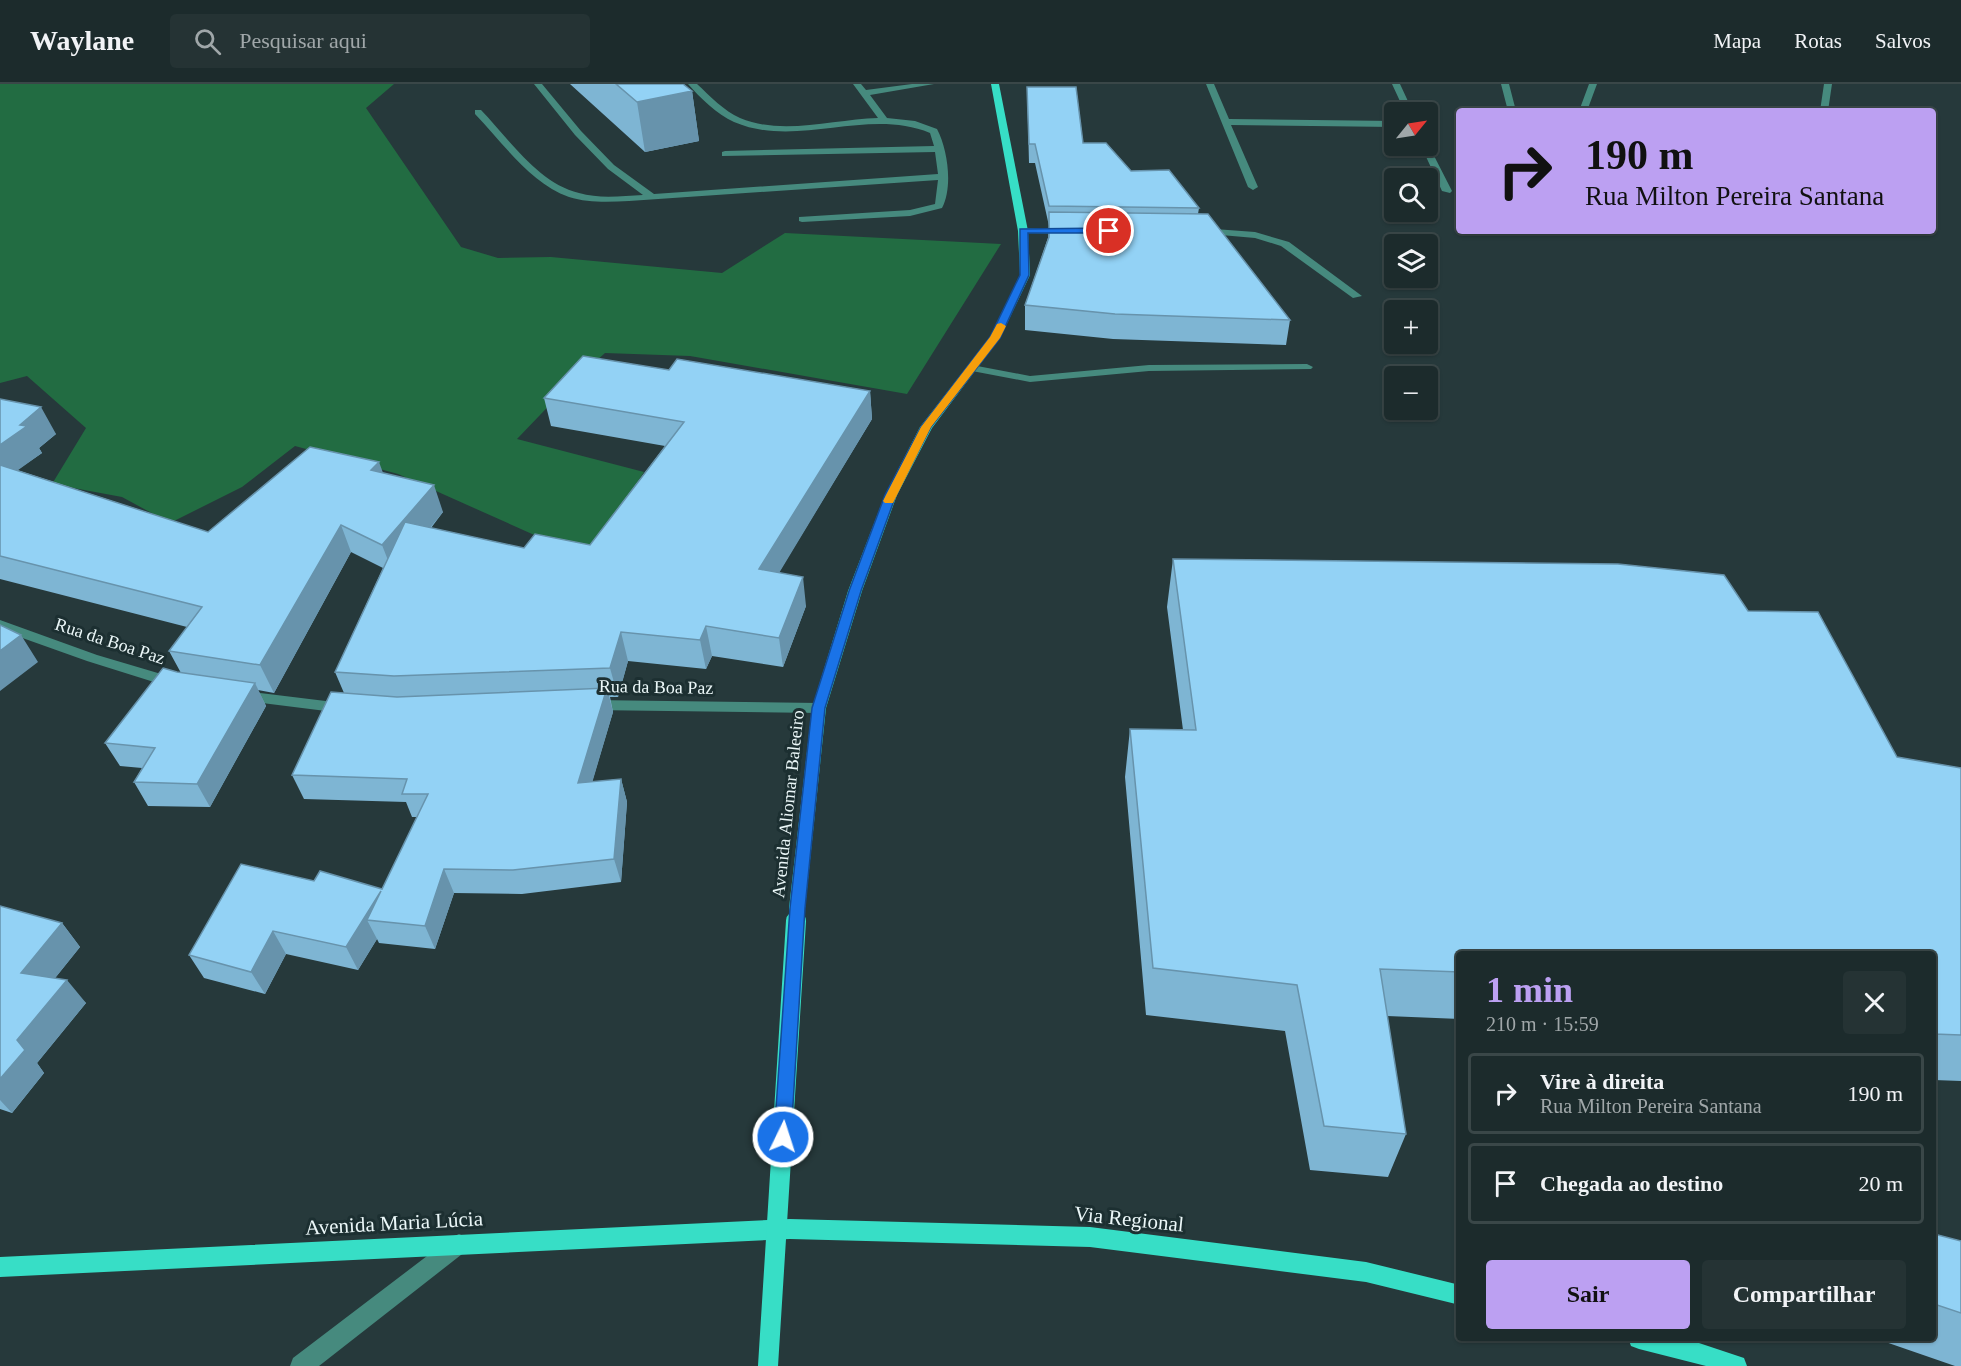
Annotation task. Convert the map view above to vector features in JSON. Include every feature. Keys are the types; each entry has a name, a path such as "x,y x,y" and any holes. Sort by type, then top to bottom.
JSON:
{"main road":[{"name":"Avenida Aliomar Baleeiro","path":"768,1366 797,908 819,708 855,591 891,495 926,427 995,338 1025,275 1023,231 995,84"},
{"name":"Avenida Maria Lúcia","path":"0,1267 790,1229"},
{"name":"Via Regional","path":"790,1229 1090,1237 1366,1272 1456,1294"},
{"path":"1651,1341 1697,1352 1736,1366"}],"street":[{"path":"538,84 594,150 612,167 651,196"},
{"path":"692,84 725,113 753,126 821,126 885,121 925,125 934,131 939,149 943,199 939,206 927,211 802,219"},
{"path":"857,84 885,121"},
{"path":"865,93 930,84"},
{"path":"1210,84 1253,188"},
{"path":"1396,84 1404,102"},
{"path":"1506,84 1511,108"},
{"path":"1584,108 1593,84"},
{"path":"1824,108 1828,84"},
{"path":"478,112 558,189 594,198 941,177"},
{"path":"1227,122 1384,124"},
{"path":"725,154 939,149"},
{"path":"1430,156 1447,191"},
{"path":"1023,231 1086,231"},
{"path":"1186,231 1242,233 1273,239 1285,244 1357,296"},
{"path":"972,368 1030,379 1149,368 1307,367"},
{"name":"Rua da Boa Paz","path":"0,625 92,658 190,688"},
{"path":"224,693 360,710"},
{"name":"Rua da Boa Paz","path":"572,706 819,708"},
{"path":"301,1366 459,1244"}],"green space":[{"path":"0,84 394,84 366,108 461,247 498,258 551,257 722,273 785,233 1001,244 907,394 690,356 605,353 563,391 517,439 644,472 588,559 398,474 295,446 242,487 170,523 122,497 52,484 86,428 27,376 0,383"}],"building":[{"path":"616,84 683,84 692,91 637,102"},
{"path":"1027,87 1076,87 1083,143 1106,143 1131,171 1169,170 1199,208 1049,206 1035,144 1029,144"},
{"path":"1049,212 1208,214 1290,320 1115,314 1025,305 1049,237"},
{"path":"583,356 669,370 677,359 870,391 759,569 803,577 779,638 706,626 700,640 621,632 610,668 394,676 335,672 405,522 524,548 535,534 590,545 684,422 544,398"},
{"path":"0,399 41,407 20,425 27,426 0,445"},
{"path":"310,447 379,462 371,470 434,485 382,545 341,525 260,665 169,651 202,607 0,556 0,465 208,532"},
{"path":"1173,559 1618,564 1724,575 1748,611 1818,612 1897,757 1961,768 1961,1035 1936,1034 1936,951 1456,951 1456,972 1380,969 1406,1134 1324,1126 1297,985 1153,968 1130,729 1196,730"},
{"path":"0,625 21,635 0,651"},
{"path":"163,668 255,683 197,784 134,782 155,748 105,743"},
{"path":"607,688 578,783 621,779 614,859 513,870 444,869 425,926 367,920 381,891 346,947 273,931 251,972 189,955 241,864 314,881 320,871 382,889 428,794 402,794 407,779 292,775 331,692 397,697"},
{"path":"0,906 62,923 21,973 67,980 17,1040 25,1050 0,1079"},
{"path":"1936,1235 1961,1241 1961,1313 1936,1305"}],"slow traffic":[{"path":"889,501 926,427 995,338 1001,326"}],"route":[{"path":"783,1137 797,908 819,708 855,591 891,495 926,427 995,338 1025,275 1023,231 1109,231"}]}
